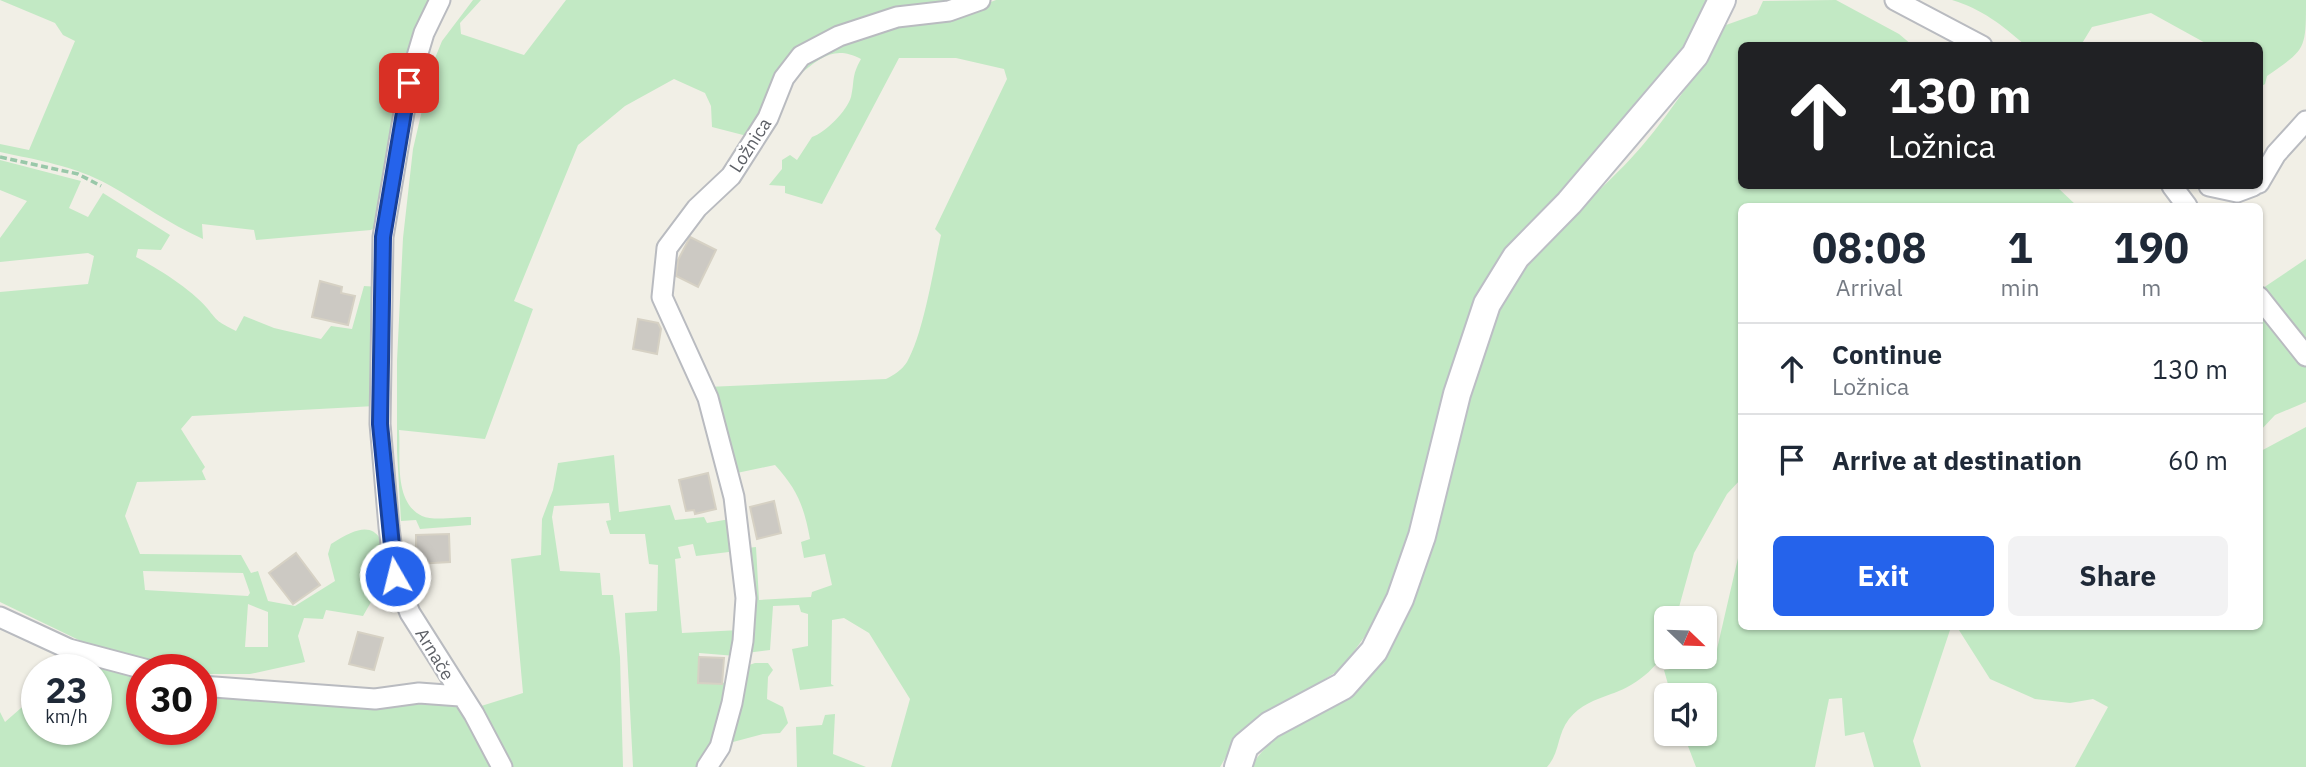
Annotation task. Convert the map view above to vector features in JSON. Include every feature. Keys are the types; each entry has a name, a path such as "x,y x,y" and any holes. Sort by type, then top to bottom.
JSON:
{"street":[{"name":"Arnače","path":"440,0 424,33 409,83 383,237 380,424 395,576 410,613 460,696 474,714 502,767"},
{"name":"Ložnica","path":"708,767 720,747 732,703 743,642 746,598 734,498 708,398 662,296 667,248 697,208 730,176 768,118 784,78 801,56 839,36 897,17 949,11 980,0"},
{"path":"1238,767 1245,746 1262,732 1343,686 1374,651 1400,599 1422,536 1457,394 1488,304 1516,257 1569,203 1695,55 1722,0"},
{"path":"1895,0 1974,42"},
{"path":"2263,177 2277,154 2306,121"},
{"path":"2223,189 2237,192 2245,189"},
{"path":"2263,303 2306,356"},
{"path":"0,617 69,649 126,664"},
{"name":"Arnače","path":"217,686 375,699 419,693 460,696"}],"path":[{"path":"0,157 78,174 101,186"}],"green space":[{"path":"0,0 434,0 379,224 371,230 256,240 254,230 202,224 203,239 96,178 56,164 0,152 0,144 29,150 75,41 63,35 55,23"},
{"path":"473,0 481,0 460,23 461,34 524,55 566,0 962,0 815,39 747,136 712,127 711,106 705,93 674,79 625,106 578,145 514,301 533,309 485,439 399,430 400,478 406,500 413,509 422,516 432,518 471,517 471,525 420,529 416,520 401,521 397,451 397,361 403,238 413,149 433,63 442,41"},
{"path":"996,0 1712,0 1686,51 1629,121 1517,242 1480,290 1447,389 1409,544 1395,587 1370,629 1342,668 1239,735 1220,767 891,767 910,699 869,633 844,618 832,620 831,684 834,686 800,690 792,649 808,646 808,614 801,612 799,605 773,606 770,650 746,653 747,548 756,547 759,600 811,597 812,592 832,585 825,554 804,558 801,542 810,539 805,517 794,490 775,465 732,474 707,387 886,379 903,367 913,349 927,300 941,235 935,229 1007,79 1004,69 956,58 899,58 822,204 785,193 785,186 769,185 782,169 782,160 790,155 797,160 812,137 829,126 845,109 861,59 835,53 820,59 798,76 794,74 813,55 887,24 964,12"},
{"path":"1836,0 1899,34 1908,42 1738,42 1738,189 2059,189 2074,203 1738,203 1738,482 1727,494 1694,553 1679,606 1654,606 1654,667 1627,687 1588,703 1573,714 1562,731 1554,756 1547,767 1251,767 1278,737 1366,679 1401,628 1430,555 1479,363 1497,314 1517,279 1532,259 1642,146 1686,87 1726,25 1757,14 1763,1"},
{"path":"1952,0 2306,0 2304,39 2301,47 2290,60 2267,76 2263,85 2263,42 2204,42 2151,13 2092,27 2083,42 2021,42 1991,18"},
{"path":"0,160 81,181 69,208 88,217 103,193 170,235 161,250 138,249 136,257 183,287 219,321 236,331 244,316 274,328 321,339 331,326 352,329 364,286 379,287 375,406 192,416 181,429 205,467 202,471 206,480 137,482 125,516 140,554 241,555 251,573 258,571 268,601 295,606 335,581 328,554 331,544 364,529 378,535 391,567 363,616 326,610 323,619 304,618 298,636 305,662 250,674 217,674 217,654 127,654 85,643 0,602 0,292 88,284 94,256 88,253 0,262 0,238 27,201 0,190","holes":["143,571 243,573 250,593 248,596 145,590","248,604 268,612 268,647 245,647"]},
{"path":"2306,259 2306,346 2263,288"},
{"path":"2263,315 2306,363 2306,402 2275,415 2263,428"},
{"path":"2306,427 2306,767 2075,767 2108,707 2093,699 2070,703 2035,699 1990,679 1959,630 2263,630 2263,450"},
{"path":"614,455 619,512 670,505 675,520 704,517 707,523 730,519 737,551 696,556 693,544 678,547 681,558 675,559 682,633 740,630 736,656 699,653 701,682 731,683 712,740 699,767 633,767 625,613 657,611 658,565 649,564 645,534 610,534 606,521 611,520 609,503 554,506 552,517 560,571 600,573 602,595 613,595 620,657 623,767 507,767 478,707 523,693 511,559 541,555 542,519 553,490 558,463"},
{"path":"1738,558 1738,630 1950,630 1913,741 1921,767 1874,767 1864,732 1845,736 1842,698 1829,699 1815,767 1696,767 1688,746 1717,746 1717,683 1668,683 1664,670 1717,669 1717,649"},
{"path":"768,663 773,670 768,677 767,699 783,707 788,723 780,733 763,734 733,742 726,737 746,666"},
{"path":"112,665 126,670 126,745 217,745 217,692 456,699 496,767 0,767 0,712 5,722 21,708 21,745 112,745"},
{"path":"835,714 833,754 866,767 797,767 796,727 822,725 825,715"}],"building":[{"path":"690,237 716,250 698,287 676,276 678,260"},
{"path":"320,281 342,287 341,293 355,296 348,325 312,317"},
{"path":"638,319 658,323 661,329 657,354 633,349"},
{"path":"708,473 716,509 695,514 694,510 686,511 679,480"},
{"path":"774,501 781,533 757,539 750,507"},
{"path":"449,534 450,562 416,564 416,535"},
{"path":"296,553 320,585 293,604 269,573"},
{"path":"358,632 383,638 374,670 349,664"},
{"path":"699,657 724,658 722,684 698,683"}],"route":[{"path":"395,576 388,527 380,424 384,331 383,237 397,167 409,83"}]}
